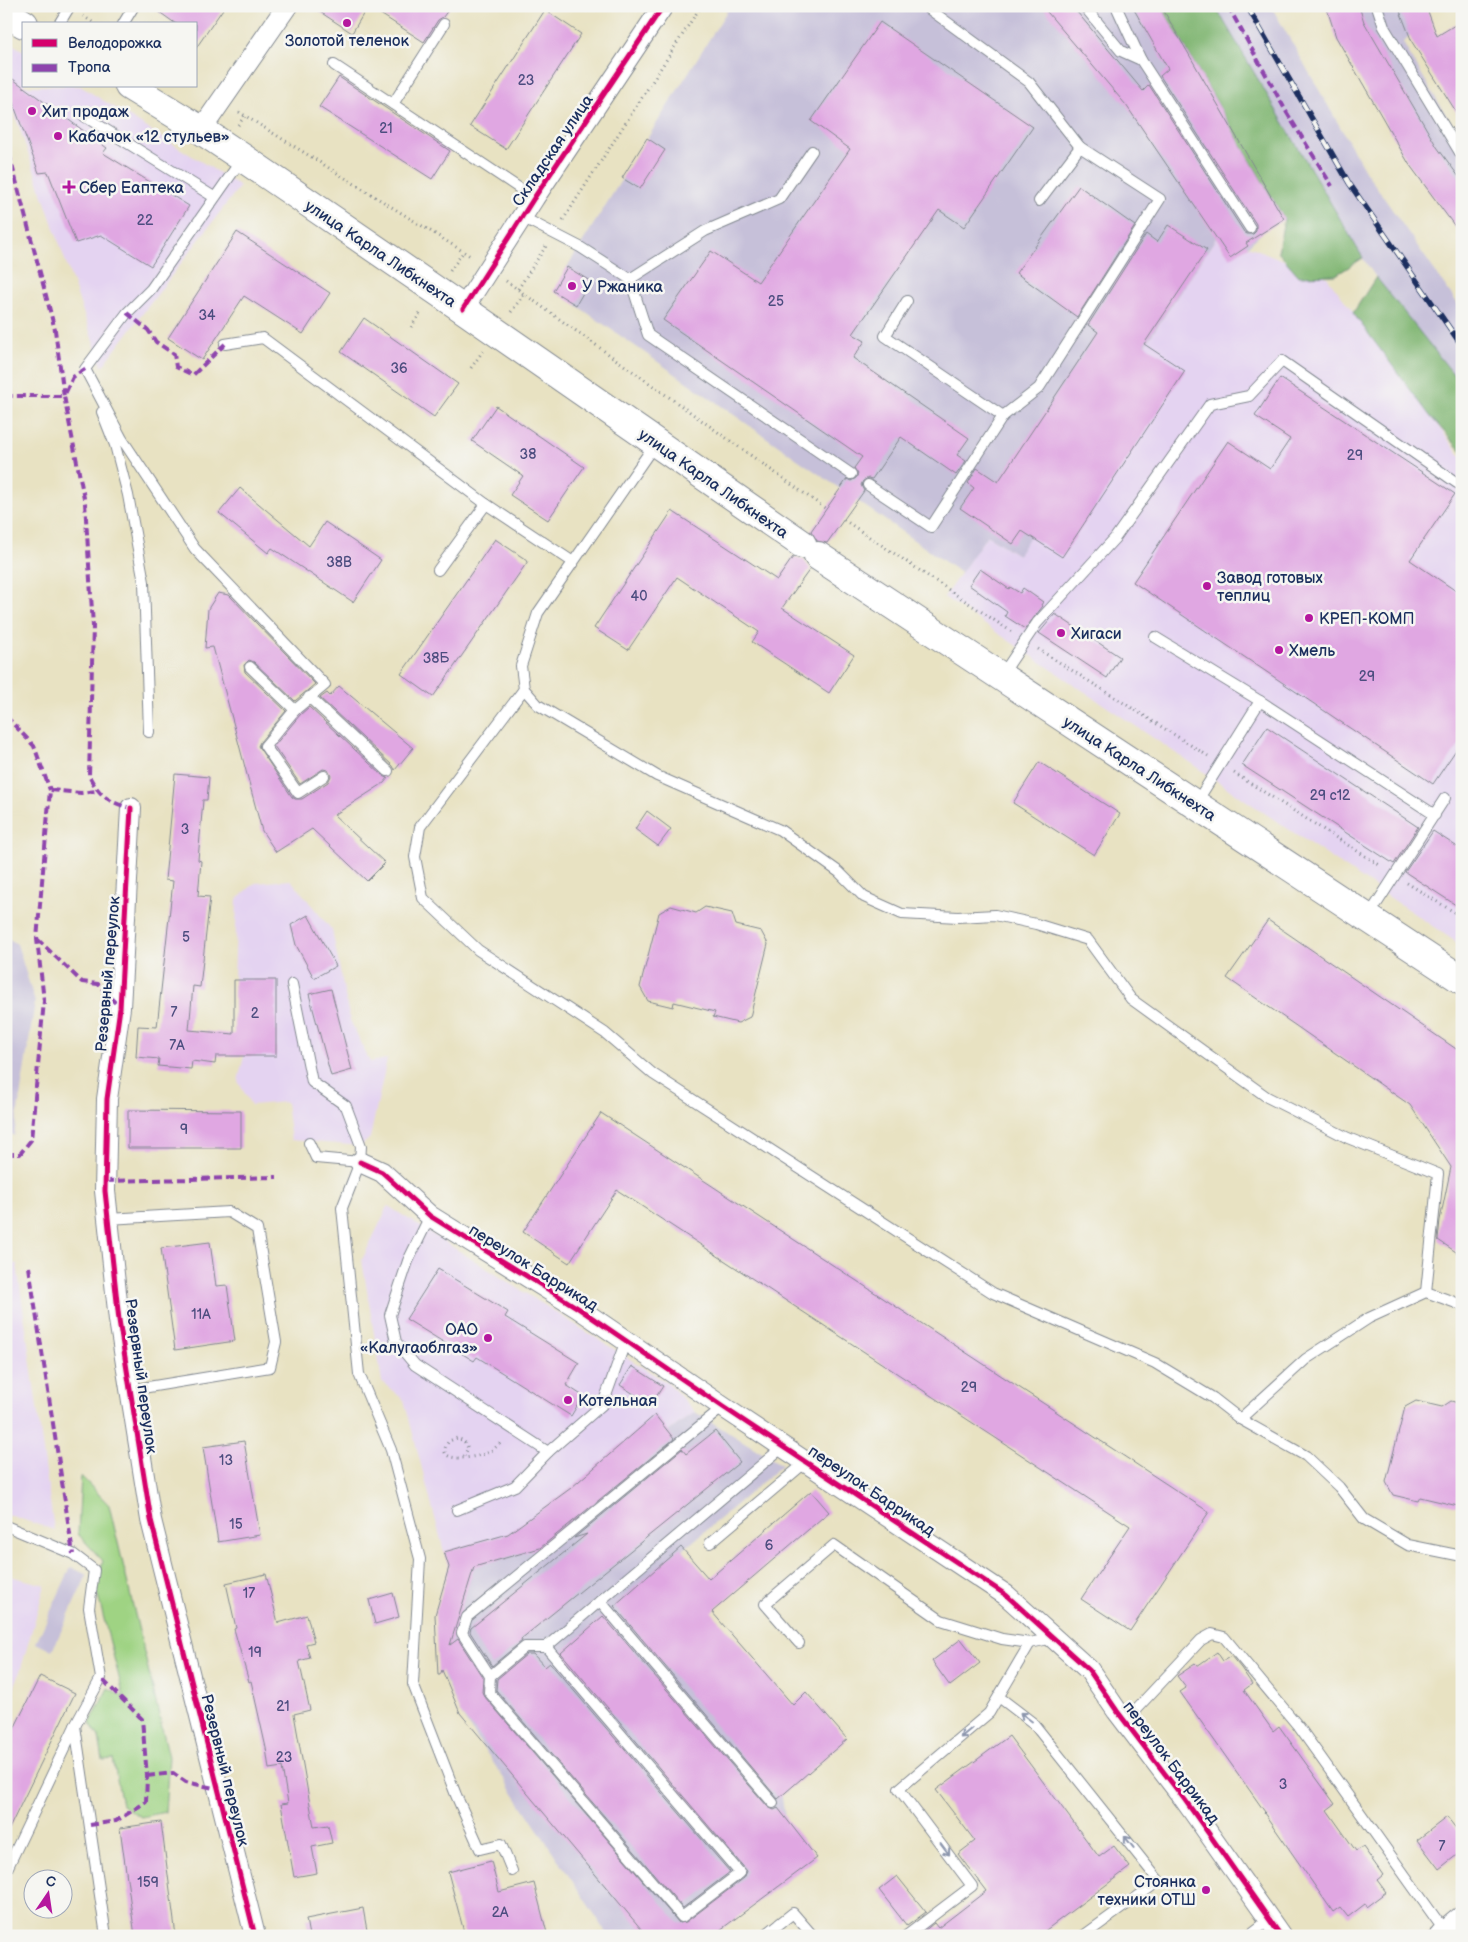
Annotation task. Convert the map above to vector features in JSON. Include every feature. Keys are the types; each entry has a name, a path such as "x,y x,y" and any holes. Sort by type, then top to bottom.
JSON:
{"main road":[{"path":"6,13 22,23"},
{"name":"улица Карла Либкнехта","path":"132,88 243,158 810,550 1462,980"}],"street":[{"path":"201,130 286,6"},
{"name":"Складская улица","path":"464,309 534,198 663,6"},
{"name":"Резервный переулок","path":"131,808 120,1008 107,1099 105,1191 108,1219 120,1320 151,1520 255,1936"},
{"name":"переулок Баррикад","path":"360,1162 382,1172 430,1216 626,1340 723,1407 807,1461 1006,1595 1089,1670 1185,1800 1281,1936"}],"lane":[{"path":"60,22 70,6"},
{"path":"124,22 134,6"},
{"path":"868,485 931,527 1003,416 1039,388 1160,199 1080,147 1029,82 925,6"},
{"path":"1084,6 1121,50 1142,60"},
{"path":"1116,6 1142,60 1250,228"},
{"path":"1378,6 1384,26 1462,156"},
{"path":"393,104 444,24"},
{"path":"334,65 534,198"},
{"path":"84,116 214,197"},
{"path":"1039,201 1080,147"},
{"path":"630,278 705,231 779,199 812,151"},
{"path":"84,369 128,313 151,289 243,158"},
{"path":"522,217 580,247 630,278 648,335 851,474"},
{"path":"907,301 885,336 1003,416"},
{"path":"225,344 263,338 486,504 573,562"},
{"path":"1002,676 1037,623 1087,571 1114,538 1210,404 1249,396 1282,361 1457,482"},
{"path":"84,369 122,439 195,549 325,685 295,710 265,746 298,793 324,776"},
{"path":"84,369 114,445 128,495 144,582 149,732"},
{"path":"656,443 538,613 520,666 524,689 538,705 657,776 780,830 839,872 864,896 902,914 958,917 995,915 1088,940 1131,999 1267,1097 1348,1138 1438,1174 1426,1292"},
{"path":"438,570 486,504"},
{"path":"1155,637 1260,701 1435,815"},
{"path":"250,667 295,710"},
{"path":"524,689 420,827 415,857 423,898 478,950 605,1033 653,1074 993,1293 1155,1363 1213,1398 1240,1419 1306,1456 1339,1487 1364,1520 1408,1545 1462,1556"},
{"path":"309,697 388,771"},
{"path":"1196,804 1260,701"},
{"path":"1367,918 1446,798"},
{"path":"292,984 312,1082 346,1106 361,1146 360,1162 342,1208 359,1374 392,1450 420,1560 413,1684 456,1795 480,1848 501,1844 512,1871"},
{"path":"310,1143 316,1158 360,1162"},
{"path":"108,1219 229,1212 257,1229 276,1342 270,1367 130,1390"},
{"path":"430,1216 408,1261 390,1315 396,1342 415,1365 548,1452"},
{"path":"1240,1419 1306,1359 1369,1318 1426,1292 1462,1305"},
{"path":"457,1510 515,1486 548,1452 603,1404 626,1340"},
{"path":"546,1647 740,1873 682,1917 490,1692 490,1676 462,1633 467,1617 723,1407"},
{"path":"490,1676 525,1647 546,1647 784,1446"},
{"path":"710,1543 807,1461"},
{"path":"6,1526 73,1554 94,1570 89,1608 101,1678 75,1726 6,1871"},
{"path":"799,1643 765,1604 834,1545 941,1620 1002,1639 1030,1643 1054,1638"},
{"path":"600,1601 773,1804"},
{"path":"1125,1720 1201,1640 1212,1634 1224,1637 1299,1727 1451,1930"},
{"path":"906,1936 972,1886 900,1789 989,1713 1030,1643"},
{"path":"998,1697 1034,1723 1159,1881 1084,1936"},
{"path":"75,1726 106,1936"},
{"path":"764,1936 793,1912 813,1936"},
{"path":"1248,1936 1269,1920"}],"path":[{"path":"518,290 701,6"},
{"path":"220,101 464,251 826,508"},
{"path":"844,520 1025,641 1462,917"},
{"path":"464,1456 468,1448 464,1441 457,1438 449,1440 446,1448 449,1456 456,1459 464,1456 468,1458 487,1453 516,1431"}],"shaded area":[{"path":"730,6 1161,6 1284,219 1263,232 1248,246 1195,206 1216,238 1137,357 1138,370 1018,555 987,535 961,573 576,305 590,281 567,267"},
{"path":"1211,6 1271,6 1366,172 1462,310 1462,396 1439,369 1322,199"},
{"path":"1326,6 1426,6 1430,16 1403,43 1462,142 1462,236 1409,164 1336,37"},
{"path":"7,41 22,50 22,88 83,88 240,186 102,367 6,89"},
{"path":"1216,238 1230,257 1248,246 1327,277 1462,458 1462,946 944,597 987,535 1018,555 1137,357"},
{"path":"291,880 332,930 350,1020 370,1062 387,1059 370,1138 361,1146 291,1140 286,1102 251,1105 238,1081 244,1056 234,980 237,899 255,883"},
{"path":"6,937 17,944 35,1002 14,1136 6,1131"},
{"path":"388,1206 669,1384 695,1412 668,1432 571,1488 508,1534 444,1552 404,1400 382,1382 362,1260"},
{"path":"6,1263 17,1264 54,1530 6,1514"},
{"path":"695,1412 782,1465 618,1606 782,1796 785,1818 817,1858 712,1936 609,1936 460,1713 444,1678 437,1651 449,1567 444,1552 508,1534 571,1488 655,1415 668,1432"},
{"path":"71,1567 87,1575 52,1651 36,1643"},
{"path":"6,1575 45,1585 19,1675 6,1708"}],"green space":[{"path":"1161,6 1215,6 1363,258 1336,275 1299,276 1278,252 1284,219"},
{"path":"1376,277 1462,385 1462,452 1430,416 1353,313"},
{"path":"81,1476 109,1505 169,1757 165,1812 141,1817 122,1805 113,1759 103,1760 99,1737 90,1723 108,1688 124,1697 95,1584 103,1561 78,1534"}],"building":[{"path":"151,6 225,6 198,45 198,22 173,22"},
{"name":"Золотой теленок","path":"311,6 368,6 352,33"},
{"path":"368,6 451,6 443,17 438,20 424,42"},
{"path":"1042,6 1072,6 1143,91 1149,85 1244,232 1253,234 1256,231 1256,224 1160,76 1168,69 1132,6 1161,6 1284,219 1246,243 1248,246 1230,258 1126,105"},
{"path":"1326,6 1359,6 1364,22 1437,147 1462,181 1462,236 1409,164 1336,37"},
{"path":"1398,6 1426,6 1437,36 1455,25 1462,36 1462,121 1412,42"},
{"path":"545,10 581,34 506,149 470,126"},
{"path":"880,22 1033,127 964,227 939,210 853,334 865,341 853,358 969,438 957,455 966,461 956,475 901,437 872,479 868,478 863,481 861,485 864,491 827,543 817,541 811,531 847,479 851,481 856,478 858,474 854,468 862,457 663,320 711,251 758,282 850,149 811,121"},
{"path":"6,74 22,86 22,88 25,88 107,148 103,153 189,206 151,266 101,235 76,243 48,172 39,173 6,84"},
{"path":"339,77 450,151 432,179 319,107"},
{"path":"647,138 665,150 640,189 622,178"},
{"path":"1079,186 1135,226 1077,317 1016,273"},
{"path":"1168,225 1207,250 1144,344 1185,371 1062,557 1022,531 1013,544 960,508 974,488 968,483 977,468 998,482 1098,332 1088,325 1146,234 1157,242"},
{"path":"237,232 330,293 303,334 244,296 202,360 168,338"},
{"name":"У Ржаника","path":"567,267 590,281 576,305 553,291"},
{"path":"364,318 458,384 434,417 341,352"},
{"path":"1280,378 1455,494 1410,560 1462,595 1462,741 1433,784 1133,582 1228,441 1270,469 1290,439 1255,416"},
{"path":"496,406 584,467 548,520 510,495 523,476 472,441"},
{"path":"240,488 309,546 325,522 381,560 353,602 272,548 268,553 219,513"},
{"path":"672,511 777,580 793,557 803,559 810,569 782,608 854,655 829,693 752,642 759,632 677,577 628,650 594,628"},
{"path":"495,539 528,561 433,697 401,674"},
{"path":"980,569 1009,589 1010,587 1020,593 1023,588 1043,602 1041,605 1043,606 1025,629 1005,616 1007,612 969,585"},
{"path":"218,593 229,595 315,684 295,701 254,662 249,660 244,665 245,672 286,711 258,746 292,797 302,799 328,782 331,776 328,770 323,769 300,784 274,746 309,707 383,776 388,778 384,783 334,815 385,863 367,881 312,829 276,852 262,831 213,647 205,648 208,609"},
{"path":"1055,614 1120,657 1107,678 1039,633"},
{"path":"339,686 413,748 395,770 393,766 320,698 327,693 330,696"},
{"path":"1267,727 1418,827 1394,864 1242,765"},
{"path":"1039,762 1120,814 1094,855 1013,803"},
{"path":"175,774 209,777 207,800 203,800 198,860 201,861 198,896 210,897 200,987 193,986 189,1030 234,1034 234,980 276,980 276,1056 216,1056 215,1064 192,1061 191,1069 158,1066 159,1059 136,1057 138,1026 157,1027 173,881 165,880"},
{"path":"647,811 671,829 658,846 635,829"},
{"path":"1433,831 1462,850 1462,909 1405,872"},
{"path":"671,906 696,913 705,907 732,913 736,925 761,931 768,944 750,1017 738,1023 713,1017 715,1012 674,1002 673,1007 648,1001 640,987 659,913"},
{"path":"308,915 336,966 314,978 296,945 291,925"},
{"path":"1268,920 1462,1053 1462,1256 1438,1240 1440,1220 1451,1167 1410,1105 1227,978"},
{"path":"331,989 352,1070 331,1076 309,994"},
{"path":"128,1110 241,1111 241,1148 128,1148"},
{"path":"601,1113 1209,1512 1130,1631 1081,1599 1130,1526 617,1190 569,1263 523,1232"},
{"path":"210,1242 216,1286 227,1285 235,1341 175,1350 161,1248"},
{"name":"ОАО «Калугаоблгаз»","path":"438,1269 508,1312 505,1317 579,1363 566,1385 583,1396 571,1416 477,1357 474,1361 406,1319"},
{"path":"632,1366 663,1386 651,1405 620,1385"},
{"path":"1416,1401 1442,1407 1451,1401 1462,1404 1462,1507 1420,1497 1418,1501 1393,1495 1386,1482 1405,1407"},
{"path":"655,1415 674,1439 540,1548 474,1567 450,1645 458,1639 483,1678 482,1692 484,1696 679,1923 686,1922 744,1878 747,1871 561,1653 603,1616 768,1807 774,1810 778,1808 817,1858 712,1936 647,1936 460,1713 442,1670 440,1675 438,1675 435,1615 449,1567 444,1552 508,1534 571,1488"},
{"path":"715,1431 740,1462 521,1639 522,1641 492,1666 470,1632 471,1628 587,1534 574,1538 682,1449 686,1454"},
{"path":"244,1441 260,1535 218,1542 203,1447"},
{"path":"811,1491 829,1512 712,1612 793,1705 806,1692 847,1739 778,1799 614,1606 681,1547 709,1579"},
{"path":"266,1574 278,1623 307,1615 314,1642 306,1644 310,1658 299,1661 310,1710 294,1714 314,1827 328,1825 332,1843 312,1847 317,1873 294,1877 281,1804 288,1803 282,1767 269,1769 251,1681 249,1682 234,1629 236,1628 226,1583"},
{"path":"393,1593 399,1617 375,1624 369,1600"},
{"path":"961,1639 980,1663 950,1686 932,1661"},
{"path":"1217,1652 1223,1661 1231,1656 1241,1668 1252,1684 1244,1690 1273,1731 1279,1726 1335,1804 1327,1810 1356,1851 1363,1847 1383,1875 1377,1880 1386,1892 1366,1907 1365,1904 1348,1917 1340,1907 1333,1912 1180,1692 1186,1688 1177,1676 1195,1664 1197,1666"},
{"path":"527,1654 533,1654 545,1667 550,1663 730,1872 683,1908 496,1690 497,1679"},
{"path":"40,1676 75,1693 6,1835 6,1745"},
{"path":"1009,1736 1099,1857 1114,1846 1130,1867 1038,1936 918,1936 934,1923 938,1928 986,1891 958,1854 975,1841 936,1790"},
{"path":"1447,1817 1462,1836 1462,1851 1439,1869 1417,1840"},
{"path":"161,1822 176,1936 135,1936 120,1828"},
{"path":"491,1861 499,1892 534,1883 547,1933 536,1936 465,1936 448,1872"},
{"path":"897,1876 926,1912 907,1926 879,1890"},
{"path":"363,1908 368,1936 309,1936 306,1919"}],"railway":[{"path":"1247,6 1349,183 1462,346"}],"marked path":[{"path":"1228,6 1287,113 1332,186"},
{"path":"6,142 55,330 64,396 6,396"},
{"path":"127,313 148,330 156,342 174,354 176,367 193,375 225,344"},
{"path":"85,369 73,377 64,396 85,503 93,626 89,776 97,789 111,801 131,808"},
{"path":"6,716 34,746 50,790"},
{"path":"6,1154 20,1154 31,1140 44,1001 37,939 50,790 81,793 97,791"},
{"path":"37,939 82,982 98,984 120,1008"},
{"path":"106,1181 277,1177"},
{"path":"29,1267 73,1554"},
{"path":"90,1825 116,1821 146,1802 147,1776 142,1719 101,1678"},
{"path":"147,1776 173,1773 186,1782 218,1789"}],"cycle path":[{"path":"463,309 534,198 663,6"},
{"path":"131,808 120,1008 107,1099 105,1191 119,1320 151,1520 255,1936"},
{"path":"360,1162 382,1172 430,1216 578,1308 1006,1595 1089,1670 1117,1711 1185,1800 1281,1936"}],"place":[{"name":"Золотой теленок","path":"347,23"},
{"name":"Хит продаж","path":"32,111"},
{"name":"Кабачок «12 стульев»","path":"58,136"},
{"name":"Сбер Еаптека","path":"69,187"},
{"name":"У Ржаника","path":"572,286"},
{"name":"Завод готовых теплиц","path":"1207,586"},
{"name":"КРЕП-КОМП","path":"1309,618"},
{"name":"Хигаси","path":"1061,633"},
{"name":"Хмель","path":"1279,650"},
{"name":"ОАО «Калугаоблгаз»","path":"488,1338"},
{"name":"Котельная","path":"568,1400"},
{"name":"Стоянка техники ОТШ","path":"1206,1890"}]}
